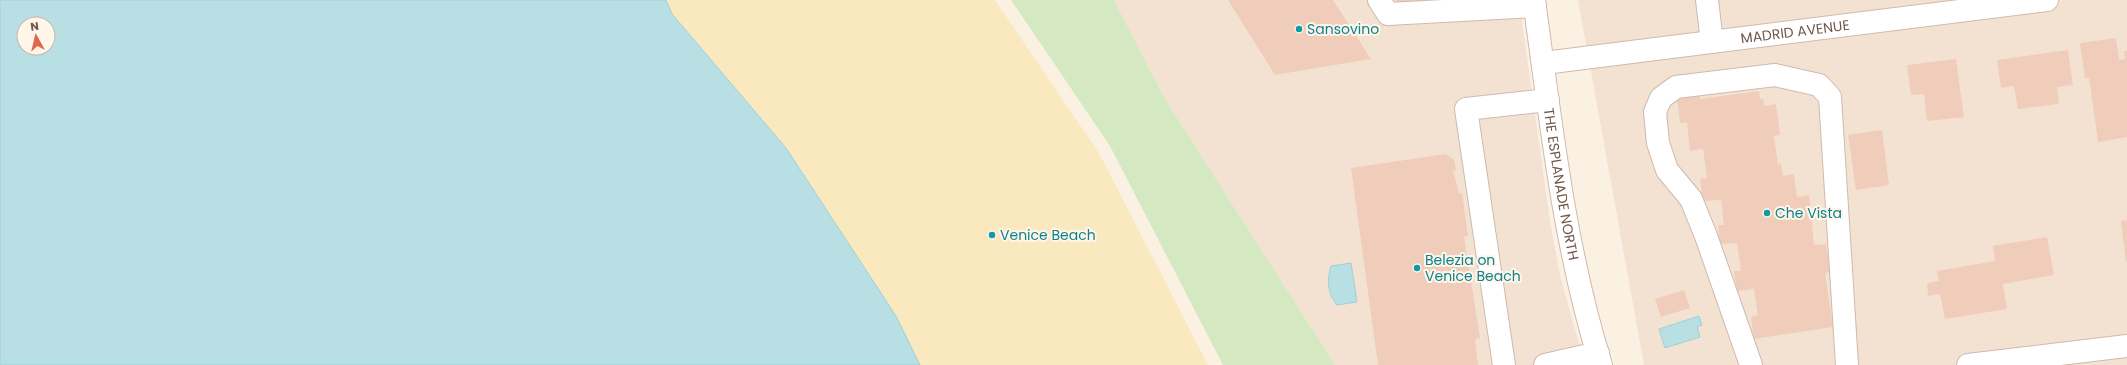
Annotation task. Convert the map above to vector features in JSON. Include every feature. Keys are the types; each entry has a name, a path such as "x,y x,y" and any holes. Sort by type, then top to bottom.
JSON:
{"street":[{"path":"1379,0 1388,14 1449,5 1535,3"},
{"path":"1707,0 1712,42"},
{"name":"MADRID AVENUE","path":"1544,63 2046,0"},
{"name":"THE ESPLANADE NORTH","path":"1535,3 1565,218 1575,271 1600,359"},
{"path":"1751,365 1706,236 1691,199 1667,170 1658,143 1655,112 1661,98 1676,87 1775,75 1819,85 1830,97 1847,365"},
{"path":"1504,365 1466,109 1548,100"},
{"path":"1968,365 2127,346"},
{"path":"1545,365 1600,359"}],"shaded area":[{"path":"1114,0 1519,0 1550,221 1560,275 1585,365 1335,365 1165,99"},
{"path":"1578,0 2127,0 2127,365 1644,365"}],"green space":[{"path":"1011,0 1114,0 1165,99 1335,365 1223,365 1110,146"}],"sand":[{"name":"Venice Beach","path":"666,0 995,0 1099,153 1208,365 920,365 896,316 786,148 672,14"}],"water":[{"path":"0,0 666,0 672,14 786,148 896,316 920,365 0,365"},
{"path":"1351,263 1357,302 1337,305 1331,296 1329,286 1331,266"},
{"path":"1699,316 1702,325 1697,327 1700,337 1665,348 1659,329"}],"building":[{"name":"Sansovino","path":"1228,0 1333,0 1371,59 1275,75"},
{"path":"1396,0 1425,0 1425,1 1397,5"},
{"path":"2116,38 2119,60 2125,59 2124,51 2127,51 2127,137 2098,142 2089,78 2085,78 2080,43"},
{"path":"2068,50 2073,85 2057,87 2059,104 2018,109 2014,86 2001,88 1997,60"},
{"path":"1956,59 1964,117 1927,121 1924,94 1911,95 1907,65"},
{"name":"Che Vista","path":"1759,91 1760,99 1763,99 1764,106 1776,104 1780,135 1774,136 1778,165 1781,164 1783,176 1794,174 1797,197 1809,195 1814,245 1826,244 1830,272 1825,273 1833,327 1754,339 1751,317 1758,315 1754,289 1737,291 1734,271 1741,271 1737,243 1720,244 1718,225 1724,225 1721,200 1703,201 1700,179 1707,178 1703,149 1690,151 1687,122 1680,123 1677,99 1700,95 1700,99"},
{"path":"1882,130 1889,185 1856,190 1848,135"},
{"name":"Belezia on Venice Beach","path":"1446,154 1454,160 1456,170 1453,171 1459,193 1462,193 1468,236 1464,237 1480,338 1475,339 1478,365 1378,365 1351,168"},
{"path":"2127,220 2127,261 2126,261 2121,221"},
{"path":"2047,237 2054,275 2003,284 2007,309 1945,319 1940,294 1928,296 1927,283 1939,281 1937,271 1995,261 1993,246"},
{"path":"1684,290 1690,308 1661,317 1655,299"}],"place":[{"name":"Sansovino","path":"1299,29"},
{"name":"Che Vista","path":"1767,213"},
{"name":"Venice Beach","path":"992,235"},
{"name":"Belezia on Venice Beach","path":"1417,268"}]}
